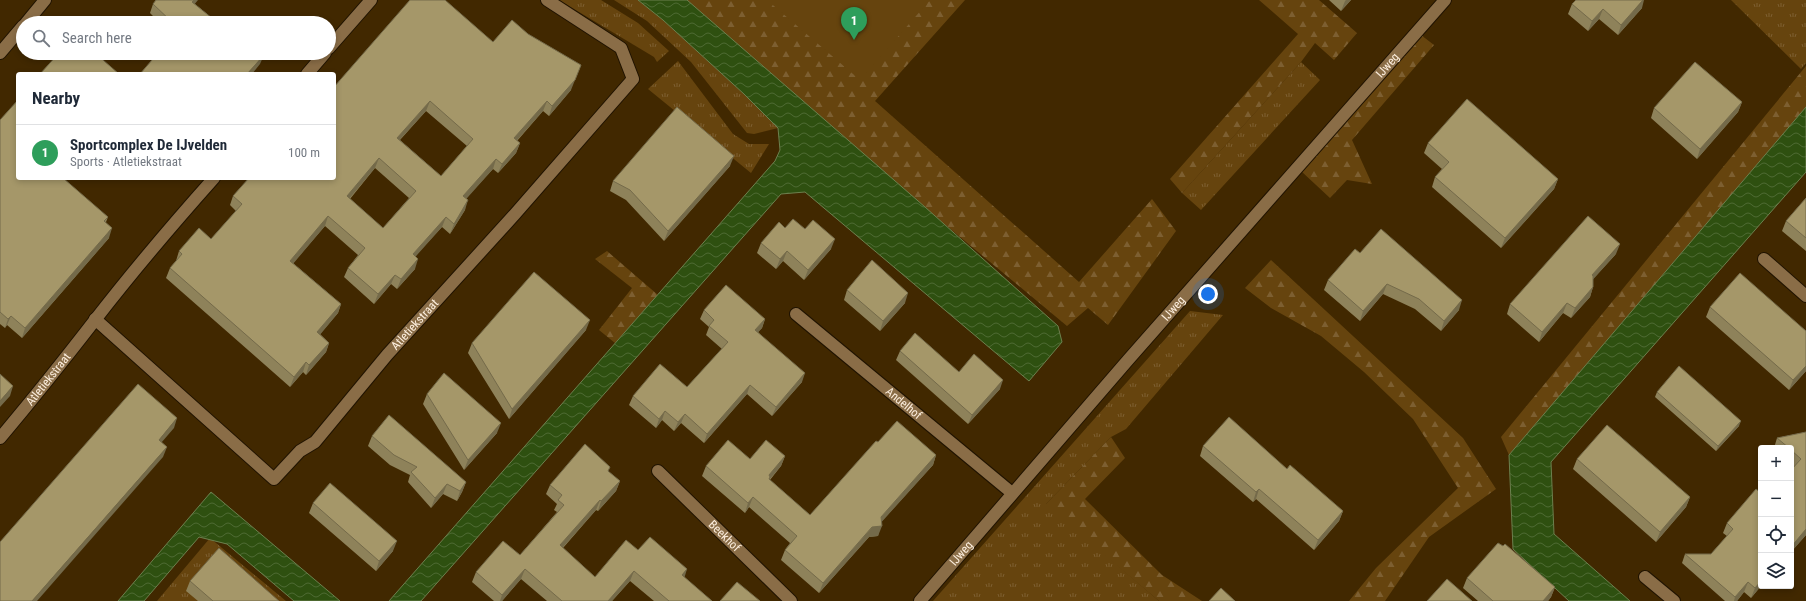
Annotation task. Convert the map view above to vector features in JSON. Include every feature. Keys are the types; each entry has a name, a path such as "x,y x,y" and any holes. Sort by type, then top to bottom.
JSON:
{"street":[{"path":"32,16 45,0"},
{"path":"336,40 371,0"},
{"name":"Atletiekstraat","path":"95,319 274,479 300,451 315,442 387,355 515,214 633,79 621,48 547,0"},
{"name":"IJweg","path":"920,601 1012,493 1064,436 1128,360 1445,0"},
{"path":"0,54 16,35"},
{"path":"309,72 319,60"},
{"name":"Atletiekstraat","path":"0,438 39,393 95,319 167,231 212,180"},
{"path":"1764,259 1806,296"},
{"name":"Andelhof","path":"796,314 1012,493"},
{"name":"Beekhof","path":"658,471 791,601"},
{"path":"1645,577 1674,601"}],"green space":[{"path":"559,0 601,0 638,23 669,51 657,62 654,57"},
{"path":"614,0 638,0 663,20 744,94 778,128 754,134 747,133 691,62 647,21"},
{"path":"675,0 965,0 875,101 1079,282 1152,199 1176,231 1108,325 1088,308 1067,326"},
{"path":"767,0 930,0 860,80"},
{"path":"1259,0 1319,0 1357,33 1334,60 1315,43 1301,62 1182,193 1170,179 1298,34"},
{"path":"1731,0 1806,0 1806,63 1801,69"},
{"path":"1421,35 1434,45 1352,140 1372,184 1347,180 1330,198 1301,171"},
{"path":"678,61 733,134 749,144 769,144 751,173 648,89"},
{"path":"1301,62 1320,80 1201,210 1182,193"},
{"path":"1806,66 1806,107 1509,455 1501,437"},
{"path":"607,251 658,295 615,343 599,330 632,288 595,259"},
{"path":"1271,260 1463,438 1496,489 1429,537 1385,601 1349,601 1376,568 1458,488 1413,419 1364,372 1321,336 1271,308 1245,288"},
{"path":"1190,311 1223,315 1126,429 1111,437 1046,504 1159,601 933,601"},
{"path":"1111,437 1125,458 1085,499 1162,575 1202,601 1159,601 1045,505"},
{"path":"210,538 286,601 157,601"}],"water":[{"path":"638,0 687,0 925,207 1058,326 1062,342 1029,381 805,192 781,194 421,601 389,601 775,161 780,150 778,128 744,94 663,20"},
{"path":"1806,107 1806,172 1551,462 1554,534 1630,601 1569,601 1513,549 1509,455"},
{"path":"211,492 340,601 294,601 227,544 199,537 144,601 118,601"}],"building":[{"path":"156,0 194,0 192,2 209,16 166,16 153,4"},
{"path":"410,0 445,0 493,42 512,20 528,34 581,65 575,80 552,106 547,101 514,138 520,143 502,164 496,159 463,196 468,200 454,224 446,217 413,254 418,259 401,279 395,275 378,294 348,268 365,248 328,216 290,261 341,304 317,332 329,343 309,365 306,362 294,377 170,268 182,254 179,251 199,228 211,239 242,204 233,196 247,180 336,180 336,85","holes":["430,101 473,139 441,176 397,138","379,158 416,191 383,228 347,196"]},
{"path":"1576,0 1643,0 1621,25 1603,9 1592,21 1572,4"},
{"path":"53,60 103,60 117,72 42,72"},
{"path":"152,60 260,60 249,72 142,72"},
{"path":"1695,62 1742,102 1700,149 1654,108"},
{"path":"1467,99 1558,179 1505,238 1435,177 1449,162 1428,143"},
{"path":"16,102 16,180 65,180 108,217 104,221 112,228 25,328 11,316 8,319 0,312 0,120"},
{"path":"677,107 734,156 668,231 630,190 613,181"},
{"path":"1806,198 1806,238 1786,221"},
{"path":"1588,216 1620,244 1592,275 1593,287 1575,308 1567,303 1542,332 1510,304"},
{"path":"793,219 805,229 813,220 835,239 808,270 787,251 780,259 761,243 779,222 785,228"},
{"path":"1381,229 1462,300 1444,321 1419,299 1387,284 1363,311 1328,280 1355,249 1360,253"},
{"path":"872,260 908,293 883,321 847,290"},
{"path":"534,272 590,320 512,409 472,343"},
{"path":"1740,273 1806,331 1806,366 1793,380 1710,307"},
{"path":"726,285 765,319 755,330 805,373 776,407 750,385 707,434 685,414 678,422 665,411 659,419 633,396 660,364 687,387 728,342 709,326 714,320 704,310"},
{"path":"915,333 959,372 974,354 1003,380 972,415 900,351"},
{"path":"1679,366 1741,421 1718,446 1657,392"},
{"path":"444,373 501,423 468,460 427,394"},
{"path":"0,374 13,386 0,401"},
{"path":"138,384 177,418 159,440 167,447 32,601 0,601 0,542"},
{"path":"389,415 466,482 460,491 447,484 435,498 411,472 417,467 394,455 372,436"},
{"path":"1229,417 1287,469 1290,465 1343,511 1318,540 1259,489 1256,492 1203,446"},
{"path":"897,421 936,455 881,517 882,526 872,527 823,583 785,550 797,536 753,497 748,503 706,466 728,440 750,459 766,440 785,456 769,475 769,479 810,515 876,441 878,442"},
{"path":"1607,425 1690,497 1660,532 1577,459"},
{"path":"1806,432 1806,529 1794,543 1794,467 1801,459 1794,453 1794,445 1785,445 1777,438"},
{"path":"585,444 610,467 608,471 620,481 601,501 600,500 560,545 595,577 626,540 638,550 650,537 687,569 682,575 712,601 669,601 634,571 608,601 562,601 525,569 502,595 476,572 503,541 520,555 564,505 558,500 562,495 550,485"},
{"path":"330,483 397,541 379,561 313,503"},
{"path":"1756,489 1758,491 1758,584 1755,588 1748,582 1735,597 1685,554 1711,554 1733,529 1727,523"},
{"path":"1498,543 1503,546 1505,544 1555,587 1543,601 1493,601 1467,578"},
{"path":"219,548 279,601 213,601 190,581"},
{"path":"1447,579 1472,601 1427,601"},
{"path":"737,582 760,601 720,601"},
{"path":"1221,588 1235,601 1209,601"}],"place":[{"name":"Sportcomplex De IJvelden","path":"854,40"}]}
